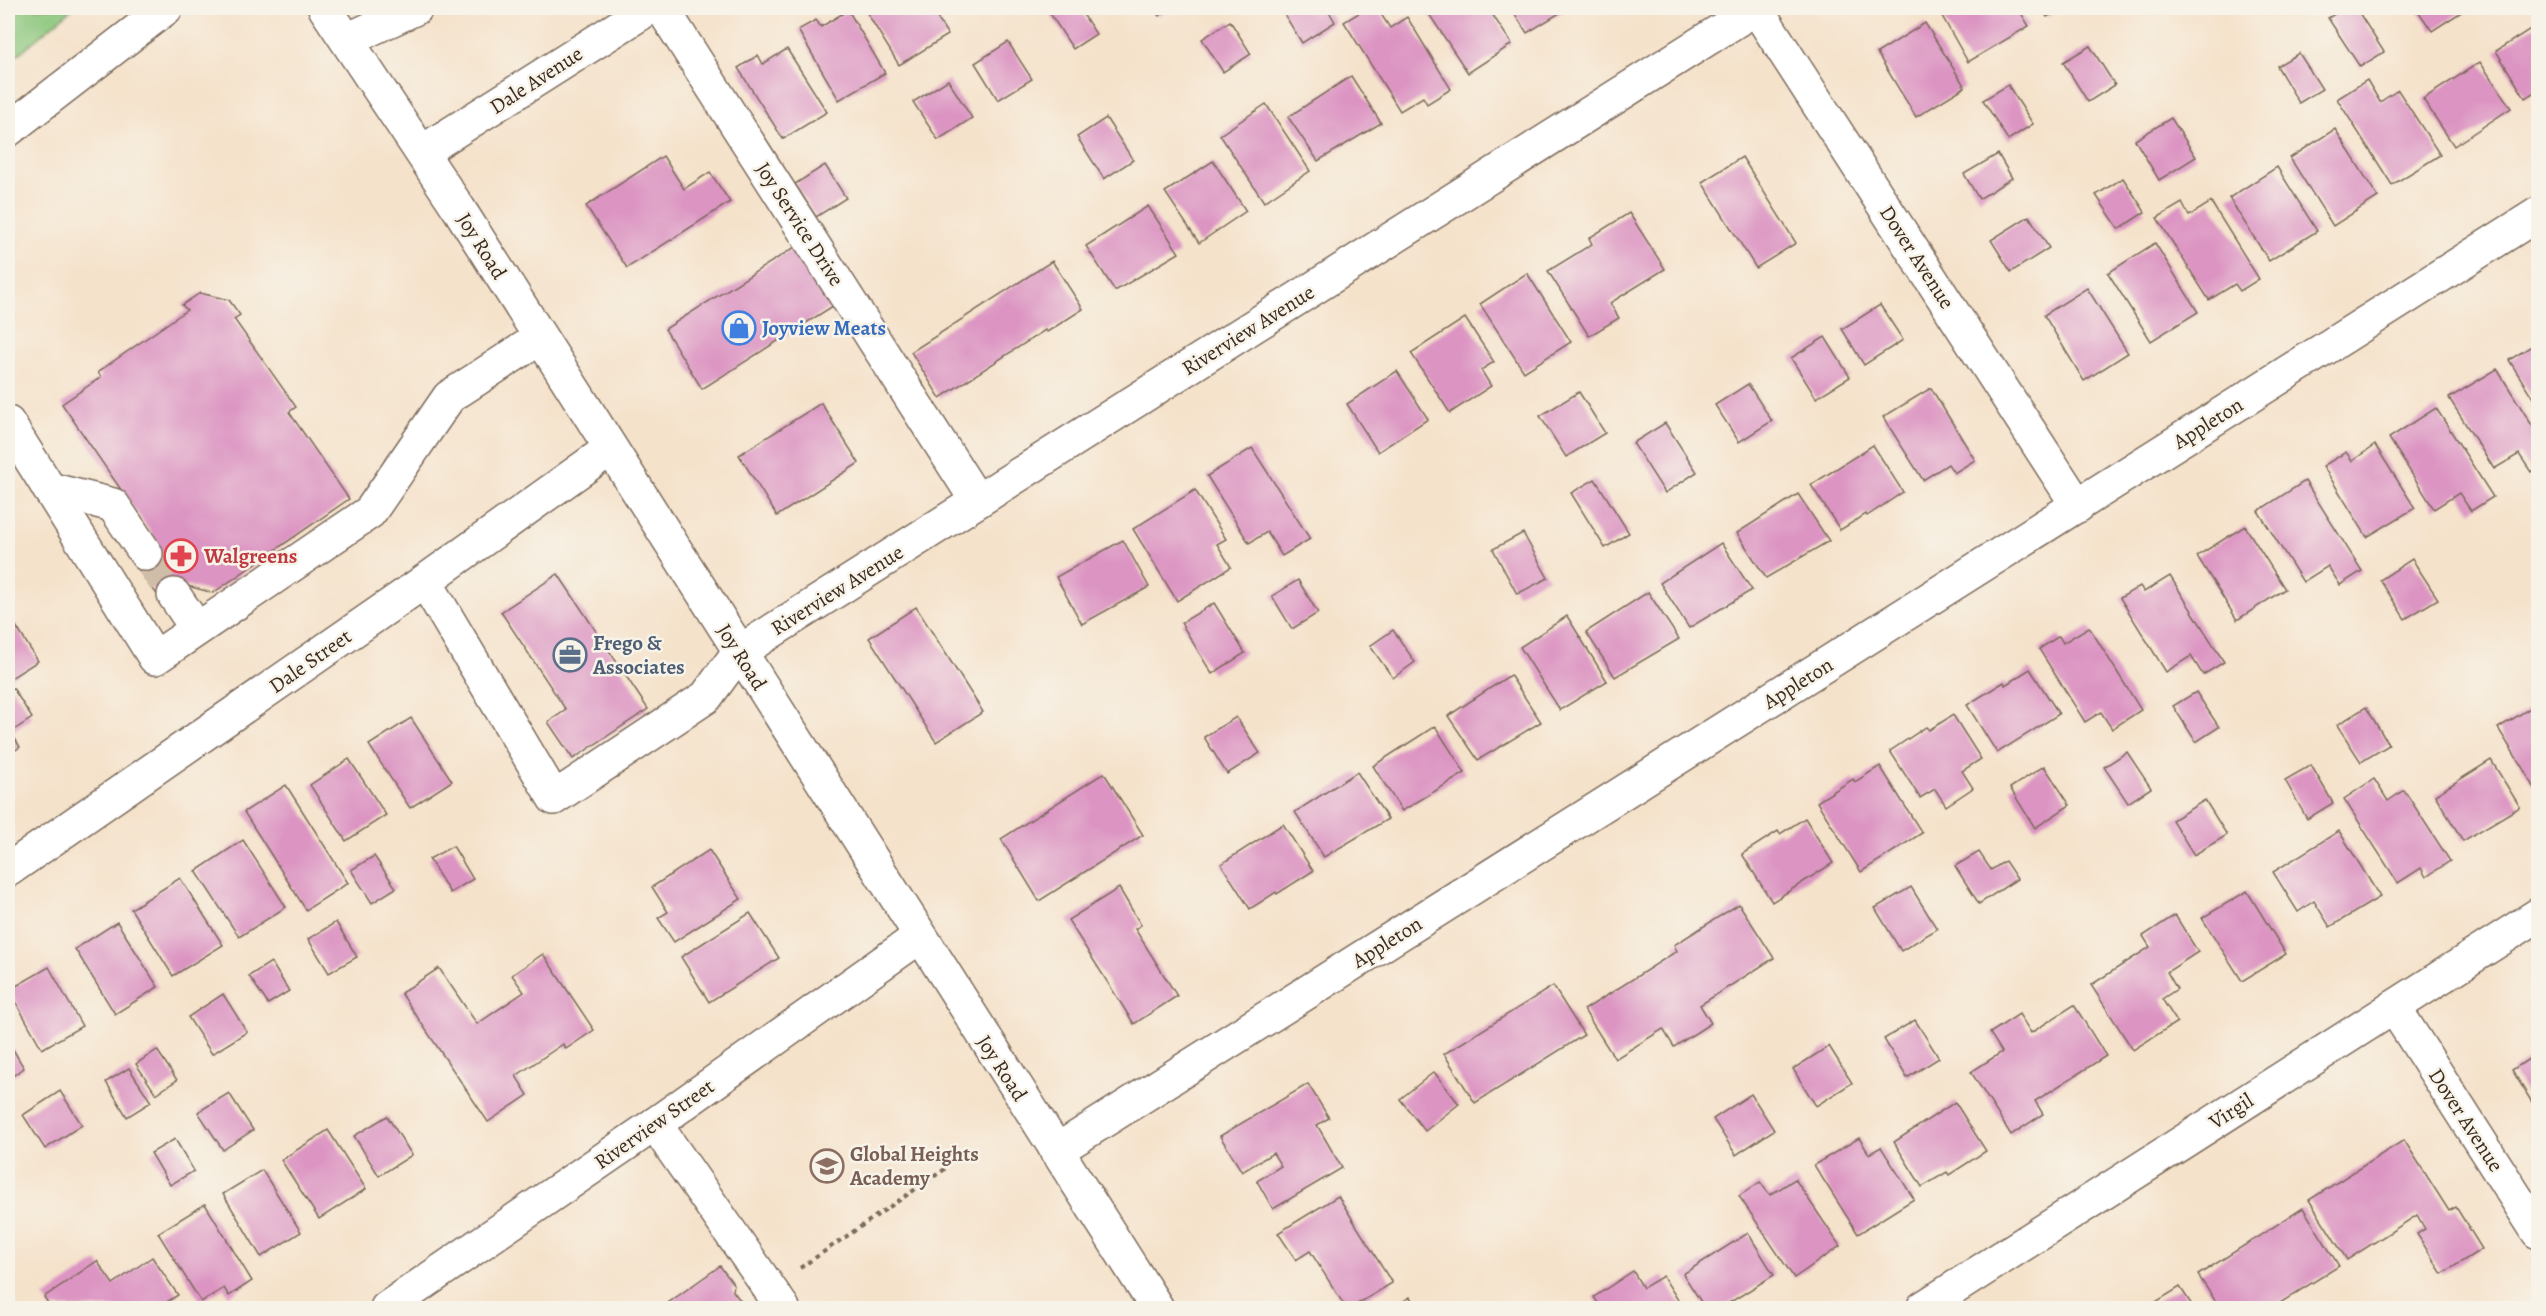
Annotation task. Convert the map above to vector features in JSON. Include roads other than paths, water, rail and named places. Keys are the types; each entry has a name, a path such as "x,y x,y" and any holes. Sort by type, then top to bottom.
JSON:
{"street":[{"path":"8,130 166,8"},
{"name":"Joy Road","path":"325,8 422,152 1157,1308"},
{"path":"347,40 416,8"},
{"name":"Dale Avenue","path":"422,152 649,8"},
{"name":"Joy Service Drive","path":"662,8 977,501"},
{"name":"Riverview Avenue","path":"739,652 1756,8"},
{"name":"Dover Avenue","path":"1756,8 2078,506"},
{"name":"Appleton","path":"1056,1151 2538,213"},
{"path":"12,447 49,489 155,657 369,512 448,397 540,338"},
{"name":"Dale Street","path":"8,870 425,581 610,449"},
{"path":"49,489 113,505 146,554"},
{"path":"425,581 555,798 706,698 739,652"},
{"path":"174,596 197,629"},
{"name":"Virgil","path":"1923,1308 2538,915"},
{"name":"Riverview Street","path":"387,1308 655,1124 919,937"},
{"name":"Dover Avenue","path":"2394,1007 2538,1233"},
{"path":"655,1124 776,1299"}],"tunnel":[{"path":"146,554 174,595"}],"place":[{"name":"Joyview Meats","path":"739,328"},
{"name":"Walgreens","path":"181,556"},
{"name":"Frego & Associates","path":"570,655"},
{"name":"Global Heights Academy","path":"827,1166"}]}
